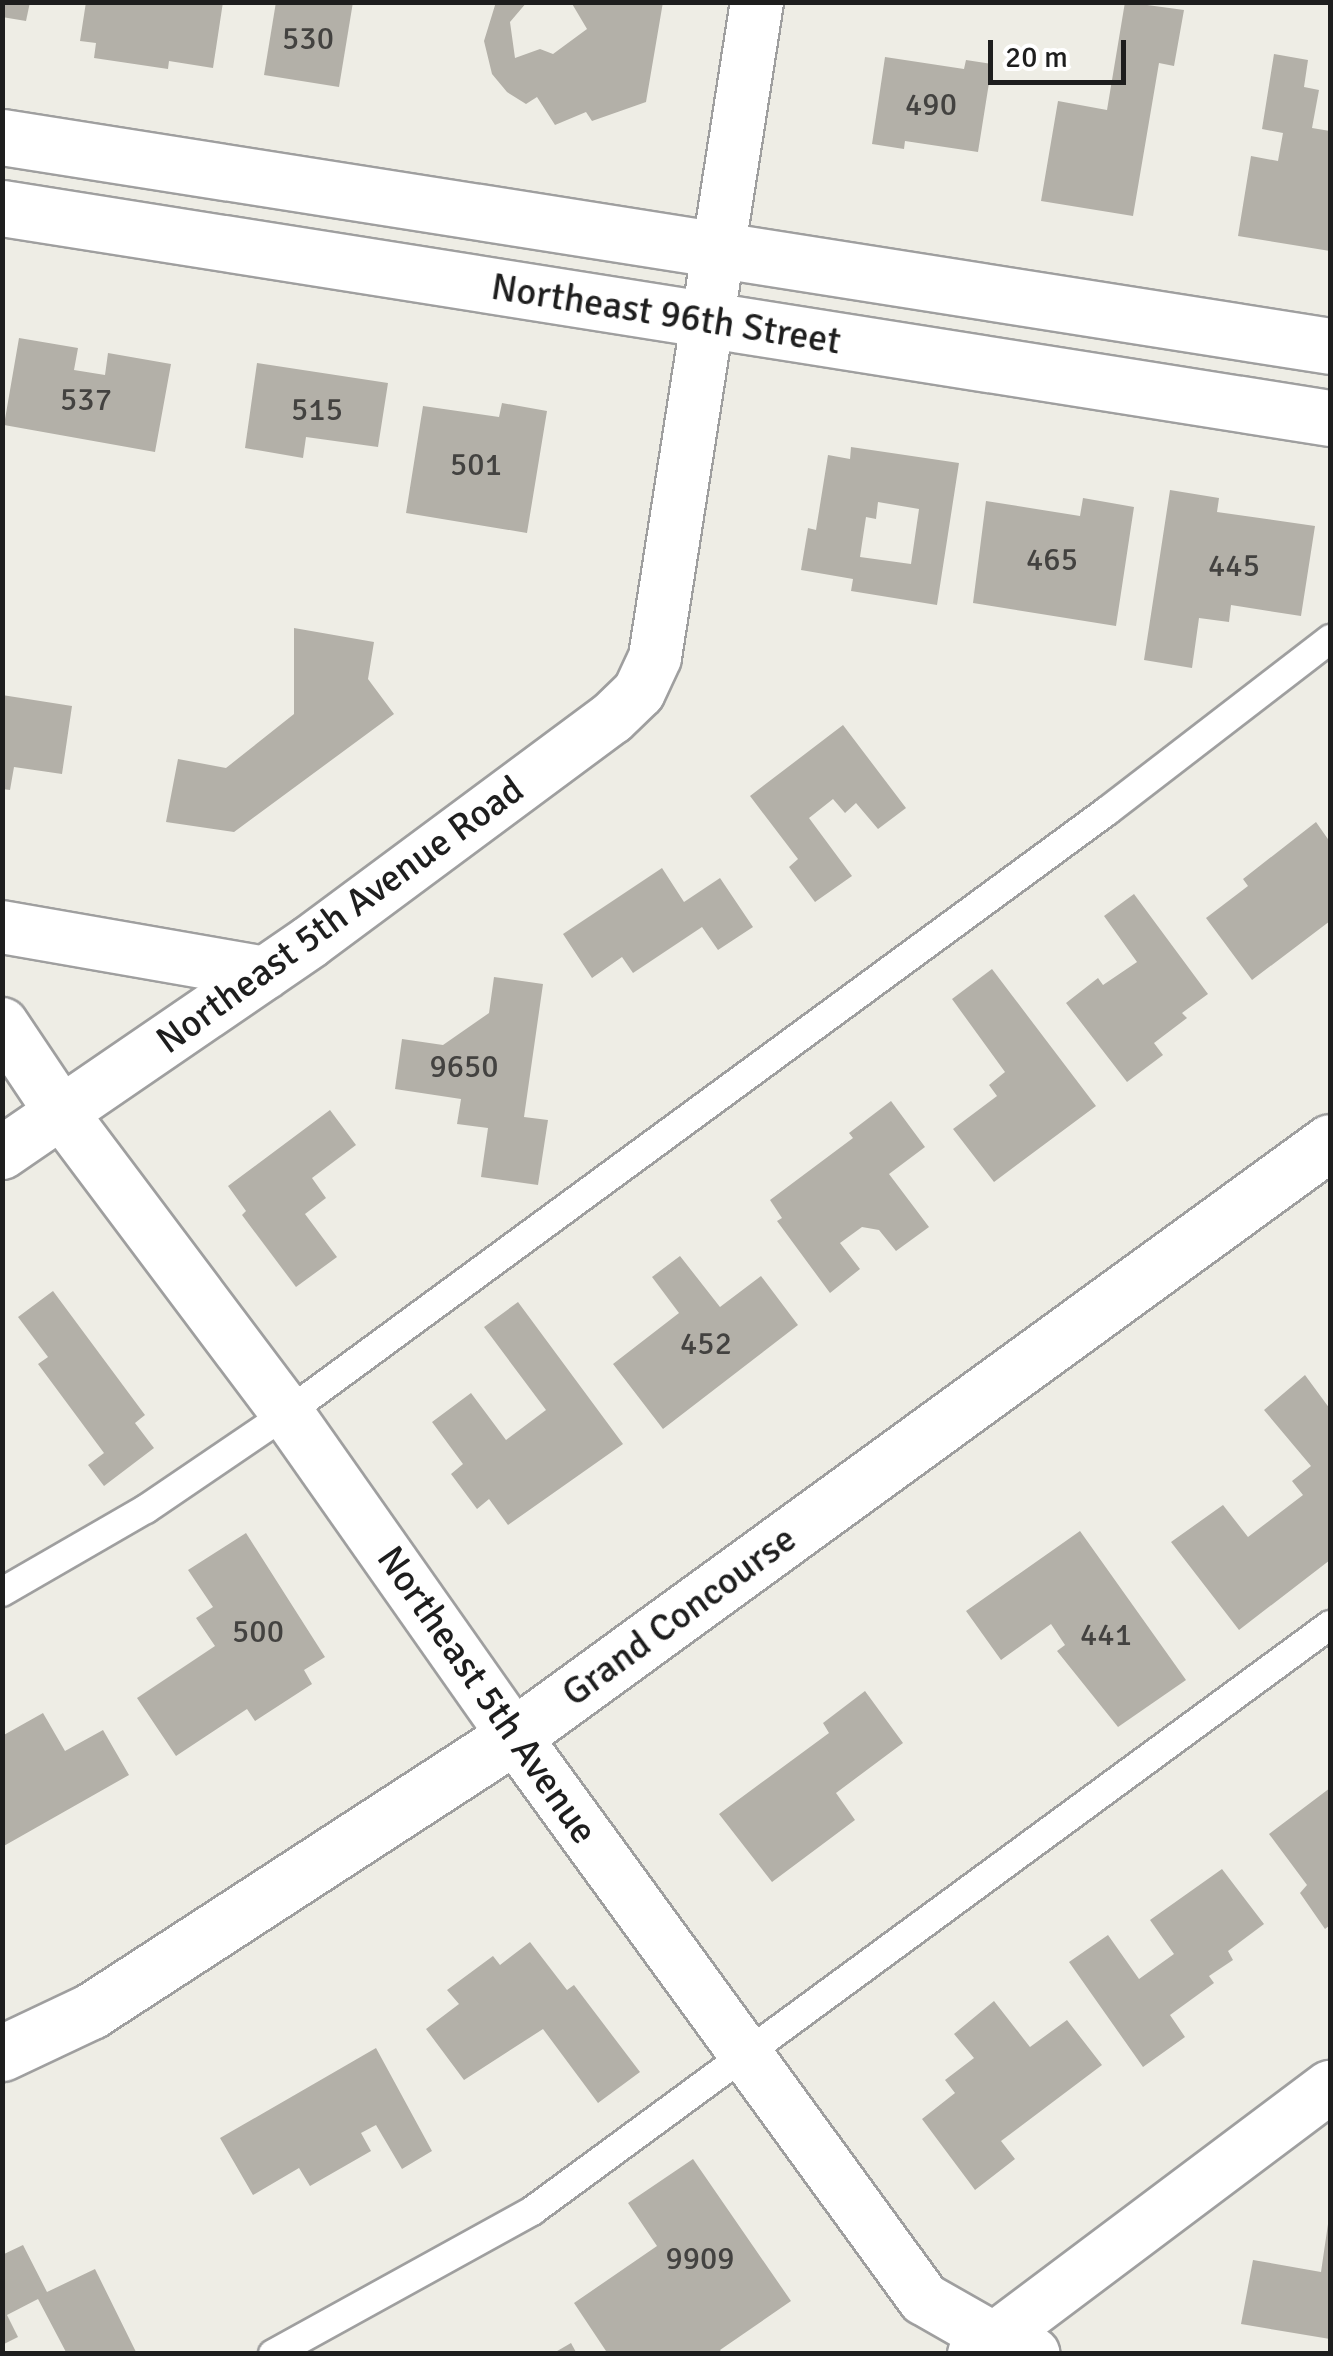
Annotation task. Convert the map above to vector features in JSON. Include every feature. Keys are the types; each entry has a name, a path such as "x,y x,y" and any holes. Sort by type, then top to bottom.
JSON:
{"street":[{"path":"709,321 757,2"},
{"name":"Northeast 96th Street","path":"2,137 1330,346"},
{"name":"Northeast 96th Street","path":"2,208 1330,418"},
{"name":"Northeast 5th Avenue Road","path":"2,1153 265,973 612,718 638,692 655,656 709,321"},
{"path":"2,927 265,973"},
{"name":"Northeast 5th Avenue","path":"2,1024 61,1112 287,1413 514,1736 924,2298 1001,2349"},
{"name":"Grand Concourse","path":"2,2053 91,2011 514,1736 1330,1142"},
{"path":"1001,2349 1330,2087"}],"lane":[{"path":"2,1592 146,1509 287,1413 1107,811 1330,639"},
{"path":"272,2354 532,2212 1330,1625"}],"building":[{"path":"2,2 30,2 26,21 2,17"},
{"path":"86,2 223,2 213,68 169,61 168,69 94,58 96,43 80,41"},
{"path":"276,2 353,2 339,87 264,75"},
{"path":"496,2 527,2 510,22 515,58 540,49 553,54 587,29 571,2 663,2 646,102 592,121 586,112 555,125 537,97 526,104 507,92 492,74 484,41"},
{"path":"1125,2 1184,10 1174,66 1159,63 1133,216 1041,201 1058,101 1107,110"},
{"path":"1274,54 1308,60 1304,87 1319,90 1312,128 1330,131 1330,251 1238,236 1251,156 1278,161 1283,133 1262,129"},
{"path":"885,57 964,69 966,60 992,64 978,152 905,141 904,149 872,144"},
{"path":"19,338 78,348 74,370 105,375 108,353 171,364 155,452 4,425"},
{"path":"257,363 388,383 378,447 306,437 303,458 245,448"},
{"path":"502,403 547,411 527,533 406,513 423,406 499,417"},
{"path":"851,447 959,463 937,605 851,591 853,579 801,570 808,528 816,530 828,455 850,459","holes":["878,502 919,509 911,564 860,557 866,517 876,519"]},
{"path":"1170,490 1219,498 1217,512 1315,526 1301,616 1231,605 1229,622 1199,618 1192,668 1144,660"},
{"path":"1083,498 1134,507 1116,626 973,603 986,501 1080,516"},
{"path":"294,628 374,642 368,679 394,714 234,832 166,822 178,759 226,768 294,714"},
{"path":"2,695 72,706 62,774 14,767 10,790 2,789"},
{"path":"843,725 906,808 878,829 856,803 845,813 833,799 809,818 852,876 815,902 789,867 798,859 750,796"},
{"path":"1316,822 1330,842 1330,921 1252,980 1206,918 1248,886 1243,879"},
{"path":"662,868 684,902 720,878 753,927 718,950 702,927 633,973 622,957 592,978 563,934"},
{"path":"1134,894 1208,994 1182,1013 1187,1018 1154,1043 1163,1055 1127,1082 1066,1003 1098,978 1103,985 1137,962 1104,916"},
{"path":"992,969 1096,1106 994,1182 953,1129 997,1096 989,1085 1005,1072 952,999"},
{"path":"494,977 543,984 524,1117 548,1120 538,1185 481,1177 488,1128 457,1124 461,1099 395,1089 402,1039 443,1045 489,1013"},
{"path":"891,1101 925,1147 889,1174 929,1227 896,1251 879,1230 862,1227 840,1243 860,1269 830,1293 777,1221 782,1218 770,1200 853,1138 849,1133"},
{"path":"330,1110 356,1145 312,1178 326,1198 305,1214 337,1257 296,1287 242,1215 246,1211 228,1186"},
{"path":"680,1256 720,1307 761,1276 798,1325 663,1429 613,1364 679,1313 652,1277"},
{"path":"53,1291 145,1415 135,1423 154,1448 104,1486 88,1465 104,1453 38,1364 48,1357 18,1317"},
{"path":"518,1302 623,1444 508,1525 489,1499 477,1509 451,1474 463,1464 432,1422 471,1393 506,1440 546,1410 484,1327"},
{"path":"1305,1375 1330,1409 1330,1560 1239,1630 1171,1542 1223,1505 1248,1537 1303,1495 1292,1481 1311,1466 1264,1410"},
{"path":"1080,1531 1186,1680 1118,1727 1057,1651 1065,1645 1051,1624 1001,1660 966,1611"},
{"path":"246,1533 325,1657 304,1670 312,1684 255,1721 247,1709 176,1756 137,1698 215,1646 196,1618 213,1607 188,1570"},
{"path":"865,1691 903,1743 836,1793 855,1820 772,1882 719,1814 829,1733 823,1723"},
{"path":"43,1713 65,1751 103,1730 129,1775 2,1847 2,1736"},
{"path":"1330,1788 1330,1925 1325,1929 1300,1893 1307,1885 1269,1834"},
{"path":"1222,1869 1264,1924 1228,1951 1233,1960 1209,1976 1214,1983 1170,2015 1185,2037 1143,2067 1069,1962 1108,1935 1139,1979 1174,1954 1150,1920"},
{"path":"530,1942 567,1990 574,1985 640,2072 598,2103 543,2029 464,2080 426,2029 459,2004 447,1990 493,1956 500,1965"},
{"path":"994,2001 1030,2047 1067,2020 1102,2065 1001,2141 1015,2159 975,2190 922,2119 955,2093 945,2080 974,2058 954,2034"},
{"path":"376,2048 432,2151 402,2169 376,2125 361,2133 371,2151 310,2186 299,2168 253,2195 220,2138"},
{"path":"693,2159 791,2301 720,2350 723,2354 608,2354 574,2303 657,2246 628,2203"},
{"path":"1328,2224 1330,2339 1241,2324 1253,2260 1321,2272"},
{"path":"23,2245 47,2292 95,2269 137,2354 67,2354 38,2299 7,2315 18,2337 2,2345 2,2255"},
{"path":"571,2343 577,2354 552,2354"}]}
